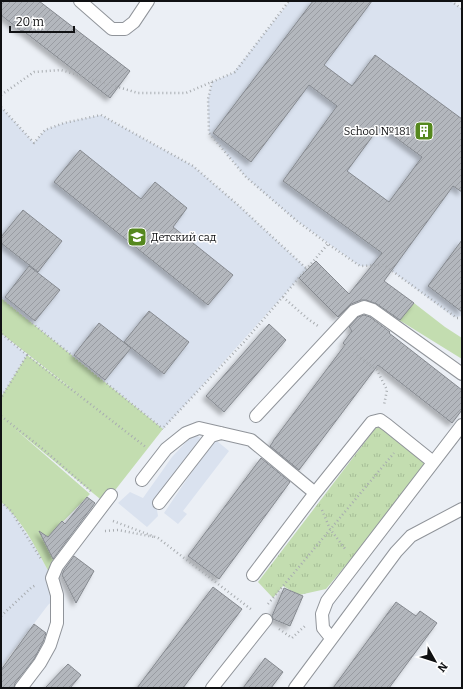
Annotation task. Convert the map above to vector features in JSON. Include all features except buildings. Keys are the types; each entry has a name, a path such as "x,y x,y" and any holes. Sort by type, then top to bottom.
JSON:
{"lane":[{"path":"80,1 112,29 118,29 125,28 134,22 148,1"},
{"path":"256,416 354,311 364,307 374,310 462,374"},
{"path":"253,575 315,493 372,422 381,421 433,462"},
{"path":"331,638 323,628 322,614 328,601 462,425"},
{"path":"142,480 166,449 186,433 199,428 251,440 315,493"},
{"path":"159,504 211,436 221,433"},
{"path":"21,688 40,663 50,645 57,623 57,595 52,578 58,564 108,499"},
{"path":"295,688 396,552 411,536 462,509"},
{"path":"212,688 266,620"}],"path":[{"path":"1,96 34,72 61,70 138,93 186,93 236,72 290,1"},
{"path":"451,1 462,9"},
{"path":"212,82 208,99 209,133 246,176 297,221 360,266 384,265 454,317 462,318"},
{"path":"1,107 34,143 45,130 64,122 102,115 193,166 238,205 307,269"},
{"path":"159,433 244,342 328,244"},
{"path":"283,297 308,319"},
{"path":"1,298 163,428"},
{"path":"1,330 2,334 27,355 148,448"},
{"path":"332,335 342,345 377,370 387,390 381,421"},
{"path":"1,398 27,355"},
{"path":"1,416 108,499"},
{"path":"143,454 152,443"},
{"path":"272,598 392,455"},
{"path":"1,502 11,511 33,543 52,578 32,587 1,616"},
{"path":"95,515 158,538 266,620"},
{"path":"330,529 356,563"},
{"path":"100,534 105,531 118,530 158,538"}],"shaded area":[{"path":"290,1 451,1 462,9 462,316 454,317 384,265 360,266 292,217 246,177 209,133 208,100 212,82 233,73"},
{"name":"Детский сад","path":"1,107 34,143 45,130 64,123 101,115 193,166 238,205 307,269 163,429 1,298"},
{"path":"1,330 2,334 27,355 1,398"},
{"path":"195,435 207,441 211,436 229,451 183,511 187,514 178,524 164,513 202,457 159,503 157,510 158,516 147,527 118,503 130,492 143,498 172,457 189,439"},
{"path":"1,502 11,511 33,543 52,578 57,597 48,605 1,667"}],"green space":[{"path":"1,298 163,429 105,503 14,428 90,494 44,541 57,566 52,578 24,528 1,502 1,397 27,355 81,396 2,334"},
{"path":"414,303 462,338 462,359 399,320"},
{"path":"381,421 433,462 326,589 299,595 283,586 273,598 258,582"}],"place":[{"name":"School №181","path":"424,131"},
{"name":"Детский сад","path":"137,237"}]}
